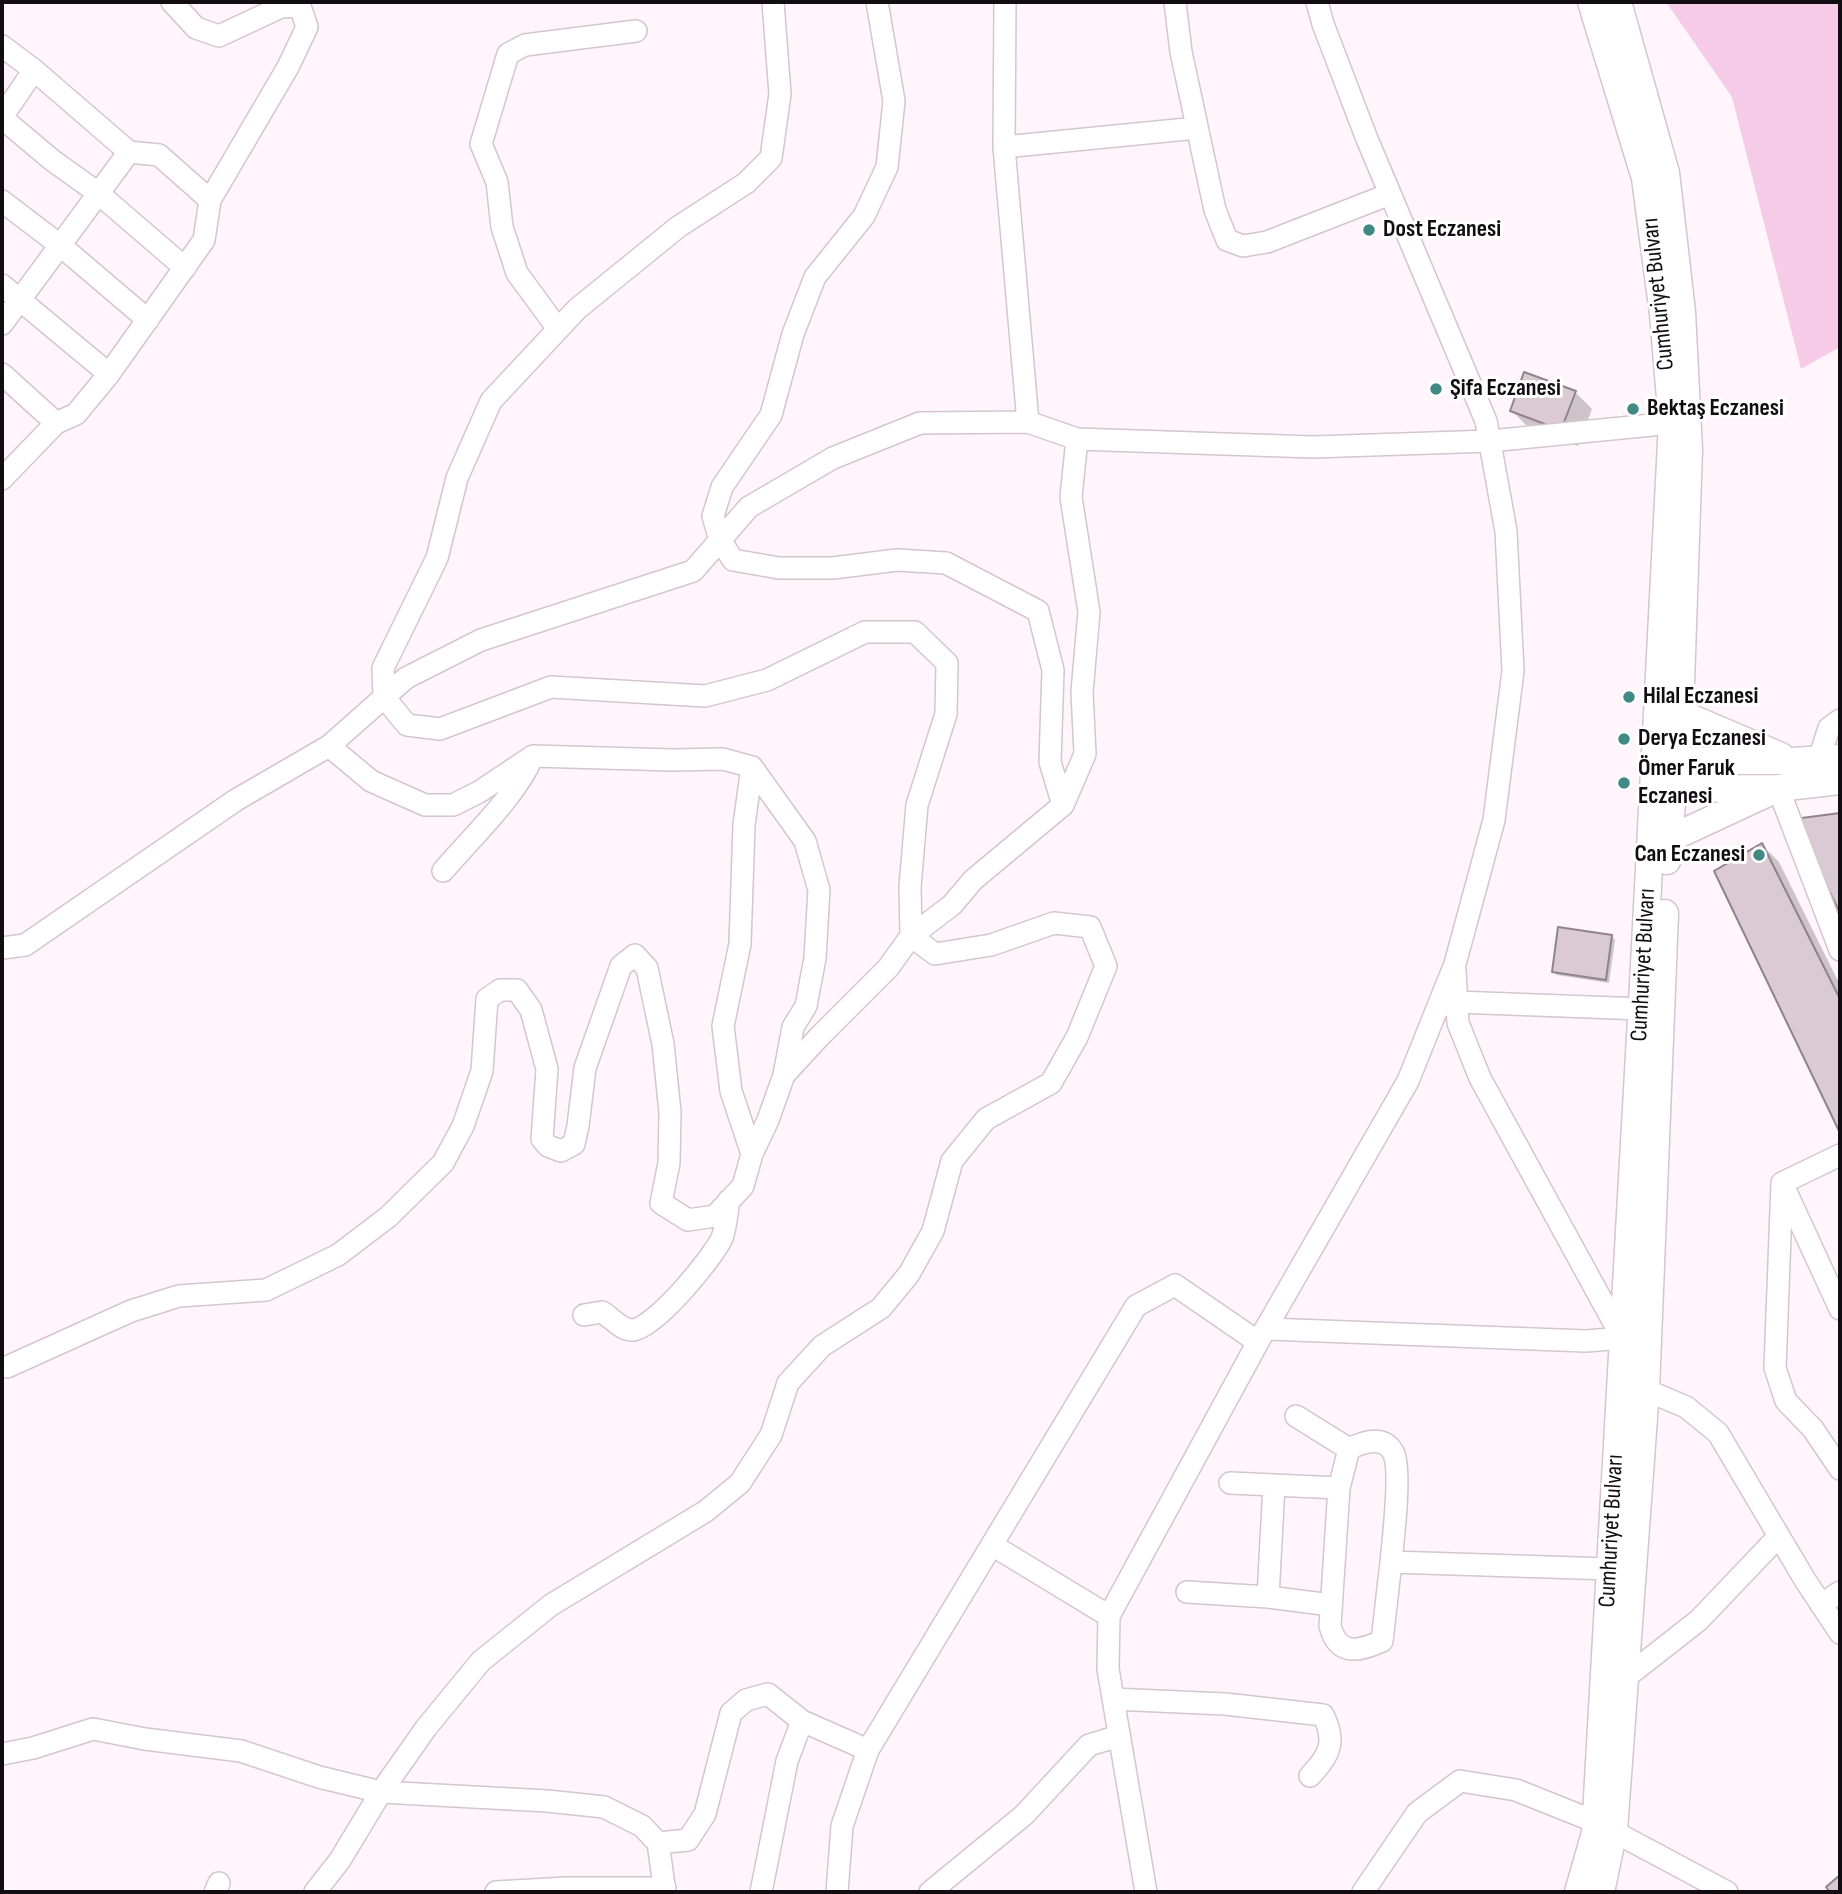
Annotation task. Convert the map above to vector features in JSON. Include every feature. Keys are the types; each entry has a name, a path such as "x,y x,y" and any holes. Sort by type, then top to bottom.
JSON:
{"main road":[{"name":"Cumhuriyet Bulvarı","path":"1591,2 1645,178 1663,314 1672,423 1664,789 1642,1009 1623,1338 1610,1569 1605,1826 1601,1892"},
{"name":"Cumhuriyet Bulvarı","path":"1618,2 1666,173 1682,312 1689,450 1679,713 1665,761"},
{"path":"1679,713 1817,759"},
{"path":"1665,761 1817,759"},
{"path":"1664,789 1778,788 1840,781"},
{"path":"1667,840 1778,788"},
{"name":"Cumhuriyet Bulvarı","path":"1578,1892 1595,1833 1605,1826 1625,1678 1646,1390 1667,840 1664,789"}],"street":[{"path":"773,2 780,94 771,158 746,183 678,227 576,309 491,401 457,478 437,558 383,668 384,697 407,725 440,729 551,687 705,696 767,680 865,632 915,632 947,663 946,713 917,806 910,887 911,936"},
{"path":"877,2 894,101 887,167 864,216 816,277 793,334 771,415 722,487 713,516 720,540 733,560 779,568 833,568 897,559 946,563 1038,611 1053,670 1050,762 1063,805"},
{"path":"1004,2 1004,147 1028,422"},
{"path":"1175,2 1181,52 1214,209 1227,240 1243,246 1267,242 1391,194"},
{"path":"1146,1892 1108,1669 1109,1616 1263,1336 1408,1081 1448,1004 1455,964 1494,821 1513,670 1506,531 1486,421 1357,113 1317,2"},
{"path":"2,479 56,423 76,414 148,320 204,240 210,200 288,67 307,27 300,6 281,8 219,36 197,28 180,5"},
{"path":"558,329 517,273 502,227 497,182 481,144 508,54 525,46 636,31"},
{"path":"2,46 129,152 159,155 210,200"},
{"path":"34,71 2,118 52,160 99,193 185,268"},
{"path":"1004,147 1197,128"},
{"path":"2,324 129,152"},
{"path":"2,201 61,246 148,320"},
{"path":"2,285 108,374"},
{"path":"2,374 56,423"},
{"path":"2,948 25,944 236,800 329,746 406,678 481,640 693,571 750,507 821,465 919,423 1028,422 1077,439 1314,447 1490,441 1672,423"},
{"path":"784,1075 888,968 911,936 952,905 973,880 1063,805 1085,754 1082,692 1089,612 1071,497 1077,439"},
{"path":"1817,759 1829,728 1840,720"},
{"path":"7,1367 131,1311 178,1296 266,1290 338,1255 388,1217 443,1163 463,1126 482,1071 487,999 500,990 517,990 531,1010 538,1033 547,1069 542,1139 548,1146 561,1151 574,1144 585,1068 621,966 635,956 647,968 663,1044 670,1112 669,1163 661,1203 688,1220 715,1216 743,1186 752,1154 768,1121 784,1075 793,1027 806,1006 815,958 819,890 805,841 752,767 723,759 533,756 479,792 453,805 425,805 370,781 329,746"},
{"path":"443,871 526,774 533,756"},
{"path":"752,767 744,838 740,944 723,1026 731,1091 752,1154"},
{"path":"1778,788 1840,950"},
{"path":"315,1892 340,1860 381,1793 426,1728 481,1661 551,1605 706,1511 740,1483 771,1435 788,1383 822,1346 881,1308 909,1274 933,1231 952,1161 986,1119 1051,1083 1077,1037 1106,966 1090,927 1054,923 991,945 935,954 911,936"},
{"path":"1448,1004 1642,1009"},
{"path":"1448,1004 1480,1078 1623,1338 1646,1390 1686,1407 1718,1433 1840,1633"},
{"path":"1782,1182 1840,1155"},
{"path":"1782,1182 1840,1309"},
{"path":"1782,1182 1775,1368 1786,1401 1813,1429 1840,1469"},
{"path":"584,1315 602,1312 625,1329 635,1330 653,1321 697,1274 722,1237 729,1200"},
{"path":"837,1892 842,1826 868,1750 1136,1306 1175,1285 1263,1336 1586,1341 1623,1338"},
{"path":"1296,1416 1349,1449"},
{"path":"1366,1440 1385,1444 1394,1453 1397,1478 1382,1641 1364,1649 1343,1648 1334,1641 1330,1626 1339,1488 1349,1449 1366,1440"},
{"path":"1230,1483 1339,1488"},
{"path":"1268,1597 1274,1485"},
{"path":"1625,1678 1699,1620 1779,1536"},
{"path":"992,1545 1109,1616"},
{"path":"1391,1562 1610,1569"},
{"path":"1187,1592 1268,1597 1331,1605"},
{"path":"1821,1605 1840,1592"},
{"path":"658,1843 688,1840 705,1814 731,1713 746,1700 768,1694 802,1721 868,1750"},
{"path":"1113,1699 1225,1704 1323,1715 1331,1729 1327,1757 1310,1776"},
{"path":"761,1892 787,1761 802,1721"},
{"path":"2,1754 33,1748 93,1729 145,1740 241,1751 319,1777 381,1793 547,1801 604,1807 642,1826 658,1843 665,1890 566,1888 495,1892"},
{"path":"930,1892 1024,1815 1089,1745 1119,1736"},
{"path":"1363,1892 1418,1813 1460,1782 1516,1790 1605,1826 1727,1892"}],"shaded area":[{"path":"1666,2 1840,4 1840,347 1801,369 1732,97"}],"building":[{"path":"1524,372 1576,391 1561,430 1510,411"},
{"path":"1840,813 1840,913 1794,819"},
{"path":"1762,843 1840,999 1840,1133 1714,871"},
{"path":"1558,927 1612,935 1606,980 1552,972"},
{"path":"1840,1875 1840,1892 1830,1892 1826,1887"}],"place":[{"name":"Dost Eczanesi","path":"1369,230"},
{"name":"Şifa Eczanesi","path":"1436,389"},
{"name":"Bektaş Eczanesi","path":"1633,409"},
{"name":"Hilal Eczanesi","path":"1629,697"},
{"name":"Derya Eczanesi","path":"1624,739"},
{"name":"Ömer Faruk Eczanesi","path":"1624,783"},
{"name":"Can Eczanesi","path":"1759,855"}]}
